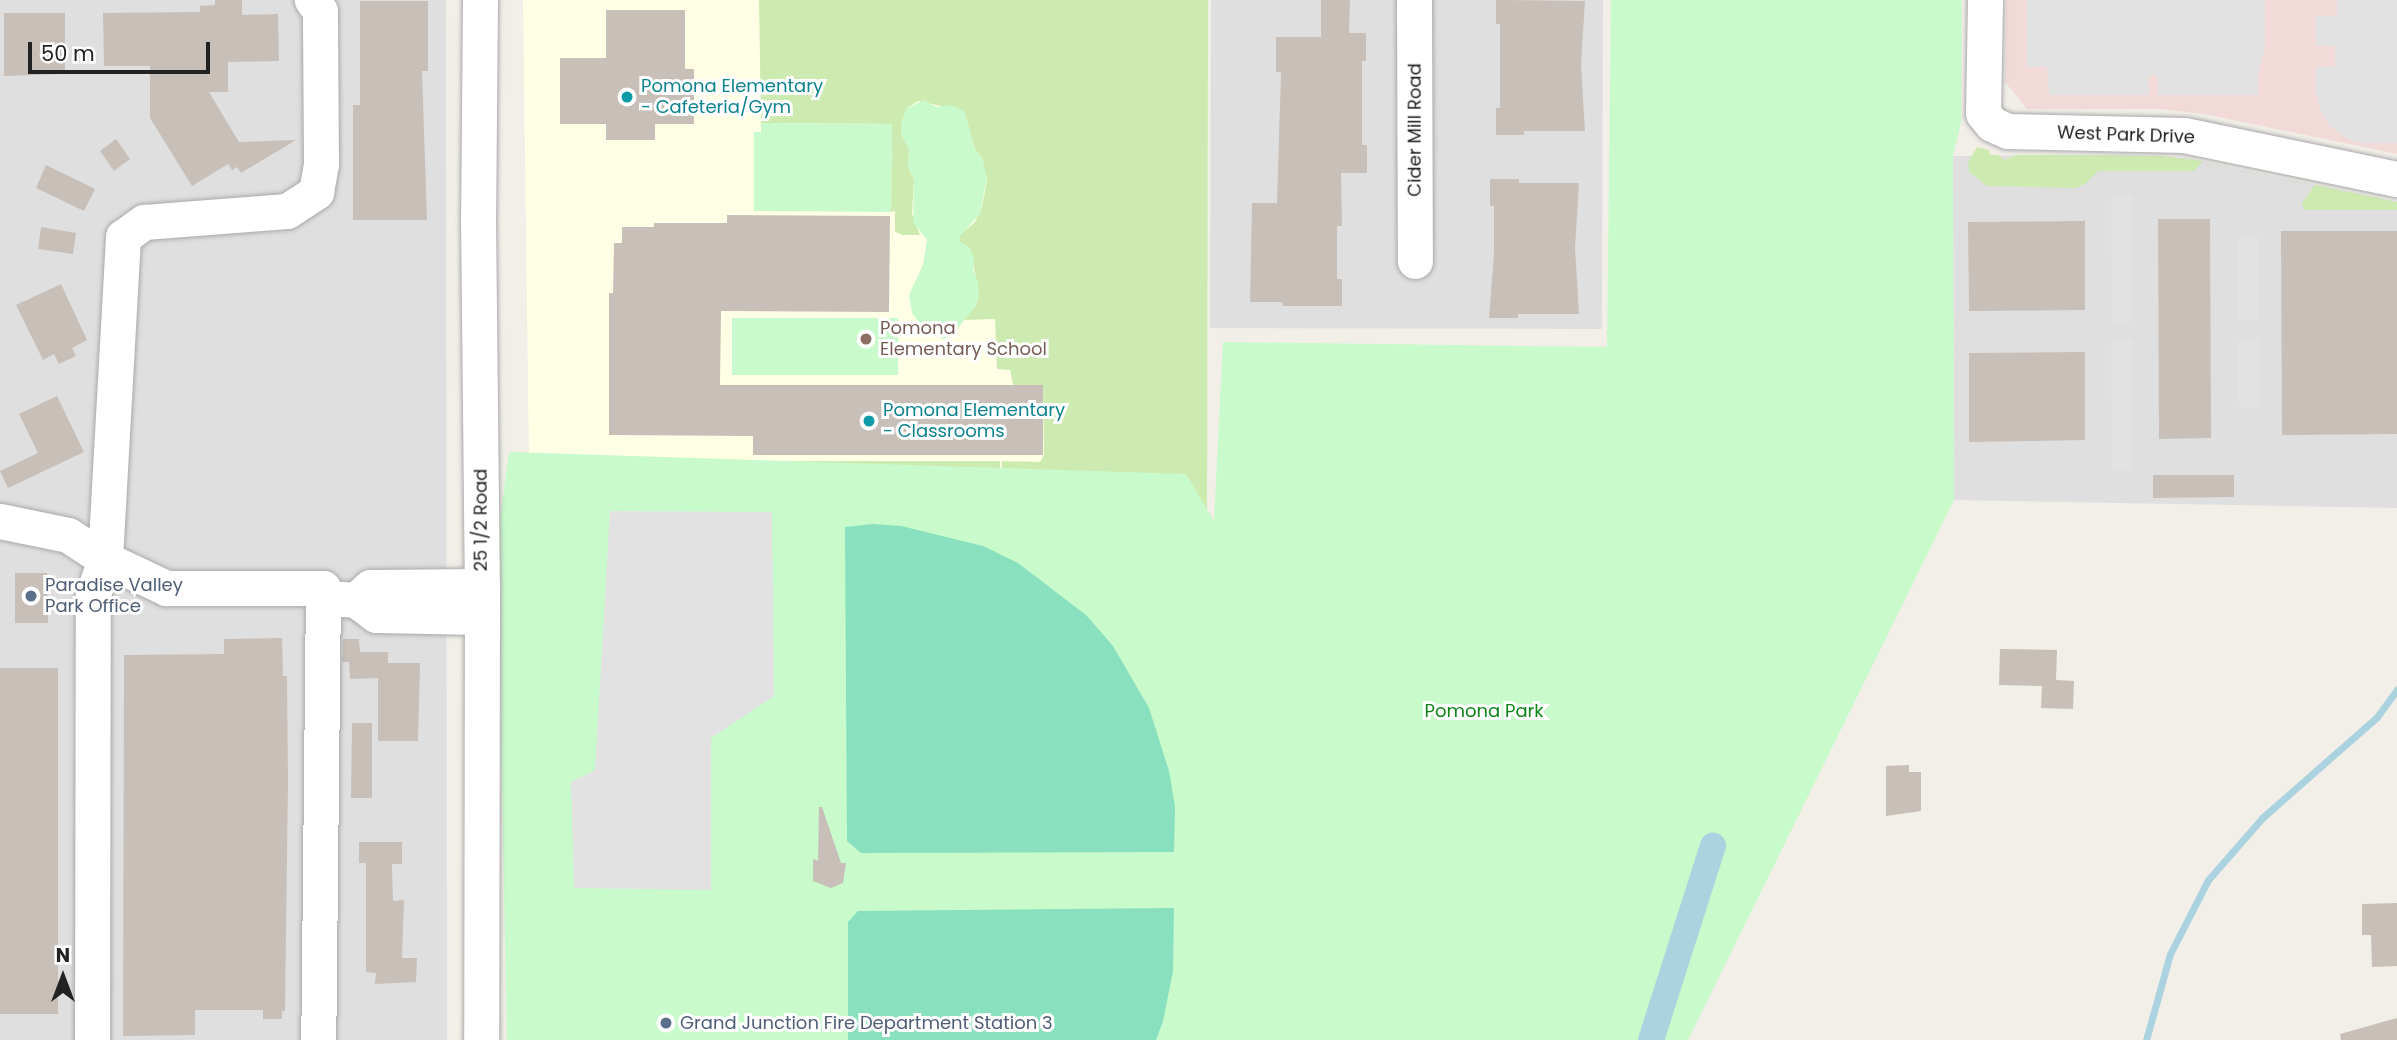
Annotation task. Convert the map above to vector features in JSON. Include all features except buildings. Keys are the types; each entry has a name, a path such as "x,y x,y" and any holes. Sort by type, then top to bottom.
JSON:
{"street":[{"path":"92,1040 93,594 105,559 123,237 144,222 287,211 316,192 321,164 320,11 312,0"},
{"name":"25 1/2 Road","path":"481,0 478,217 482,602 481,1040"},
{"name":"Cider Mill Road","path":"1414,0 1415,261"},
{"name":"West Park Drive","path":"1985,0 1983,113 1992,124 2008,131 2184,135 2397,179"},
{"path":"0,521 68,535 105,559 166,588 323,588 376,615 482,602"},
{"path":"318,1040 340,599"}],"shaded area":[{"path":"0,0 446,0 447,1040 0,1040"},
{"name":"Pomona Elementary School","path":"523,0 1207,0 1202,542 530,537"},
{"path":"1211,0 1603,0 1602,329 1210,328"},
{"path":"2006,0 2397,0 2397,154 2204,114 2160,109 2027,109 2005,82"},
{"path":"2027,0 2265,0 2265,48 2258,74 2258,95 2158,95 2158,78 2153,74 2148,78 2149,95 2049,95 2047,67 2027,67"},
{"path":"2337,0 2397,0 2397,143 2363,143 2348,139 2329,125 2321,111 2316,93 2316,67 2335,67 2335,46 2316,46 2316,16 2337,16"},
{"path":"2130,155 2186,158 2397,202 2397,508 1954,500 1953,156"},
{"path":"2111,195 2133,195 2133,322 2112,322"},
{"path":"2238,238 2259,238 2258,320 2238,320"},
{"path":"2238,339 2259,339 2259,407 2239,407"},
{"path":"2111,340 2133,340 2133,470 2112,470"},
{"path":"610,511 772,512 774,696 711,738 711,890 574,888 571,782 595,770"}],"green space":[{"path":"759,0 1208,0 1207,542 753,461 1000,461 1000,485 1002,461 1040,462 1044,455 1043,385 1013,385 1010,370 997,369 995,319 963,320 975,307 979,295 970,248 960,242 960,235 975,222 982,207 987,180 982,158 975,149 964,111 918,101 907,108 901,124 901,134 909,149 908,166 914,180 912,214 920,235 895,232 895,211 891,212 892,124 761,123"},
{"name":"Pomona Park","path":"1611,0 1962,0 1961,123 1953,156 1954,500 1688,1040 507,1040 497,541 509,452 1186,474 1214,521 1223,342 1607,347"},
{"path":"924,100 936,107 951,105 964,111 975,149 982,158 987,177 980,214 960,236 960,242 970,248 974,258 973,270 979,295 975,307 954,333 944,339 934,335 918,321 912,313 909,295 923,265 927,240 913,222 914,180 908,166 909,149 901,134 901,124 907,108"},
{"path":"761,123 892,124 891,212 754,211 754,132 761,132"},
{"path":"1977,147 1989,150 1990,155 1998,155 2004,160 2017,155 2071,155 2162,156 2203,161 2194,171 2098,171 2085,184 2076,188 1987,186 1969,172 1968,162"},
{"path":"2315,185 2397,202 2397,210 2304,210 2302,203"},
{"path":"732,318 898,318 898,375 732,375"},
{"path":"873,524 901,526 983,546 1018,563 1086,615 1113,646 1149,708 1169,771 1175,807 1174,852 861,853 847,841 845,527"},
{"path":"1174,908 1173,971 1163,1021 1156,1040 848,1040 848,922 858,911"}],"waterway":[{"path":"2146,1040 2170,954 2208,880 2262,818 2377,717 2397,689"},
{"path":"1651,1040 1713,846"}],"place":[{"name":"Pomona Elementary - Cafeteria/Gym","path":"627,97"},
{"name":"Pomona Elementary School","path":"866,339"},
{"name":"Pomona Elementary - Classrooms","path":"869,421"},
{"name":"Paradise Valley Park Office","path":"31,596"},
{"name":"Grand Junction Fire Department Station 3","path":"666,1023"}]}
